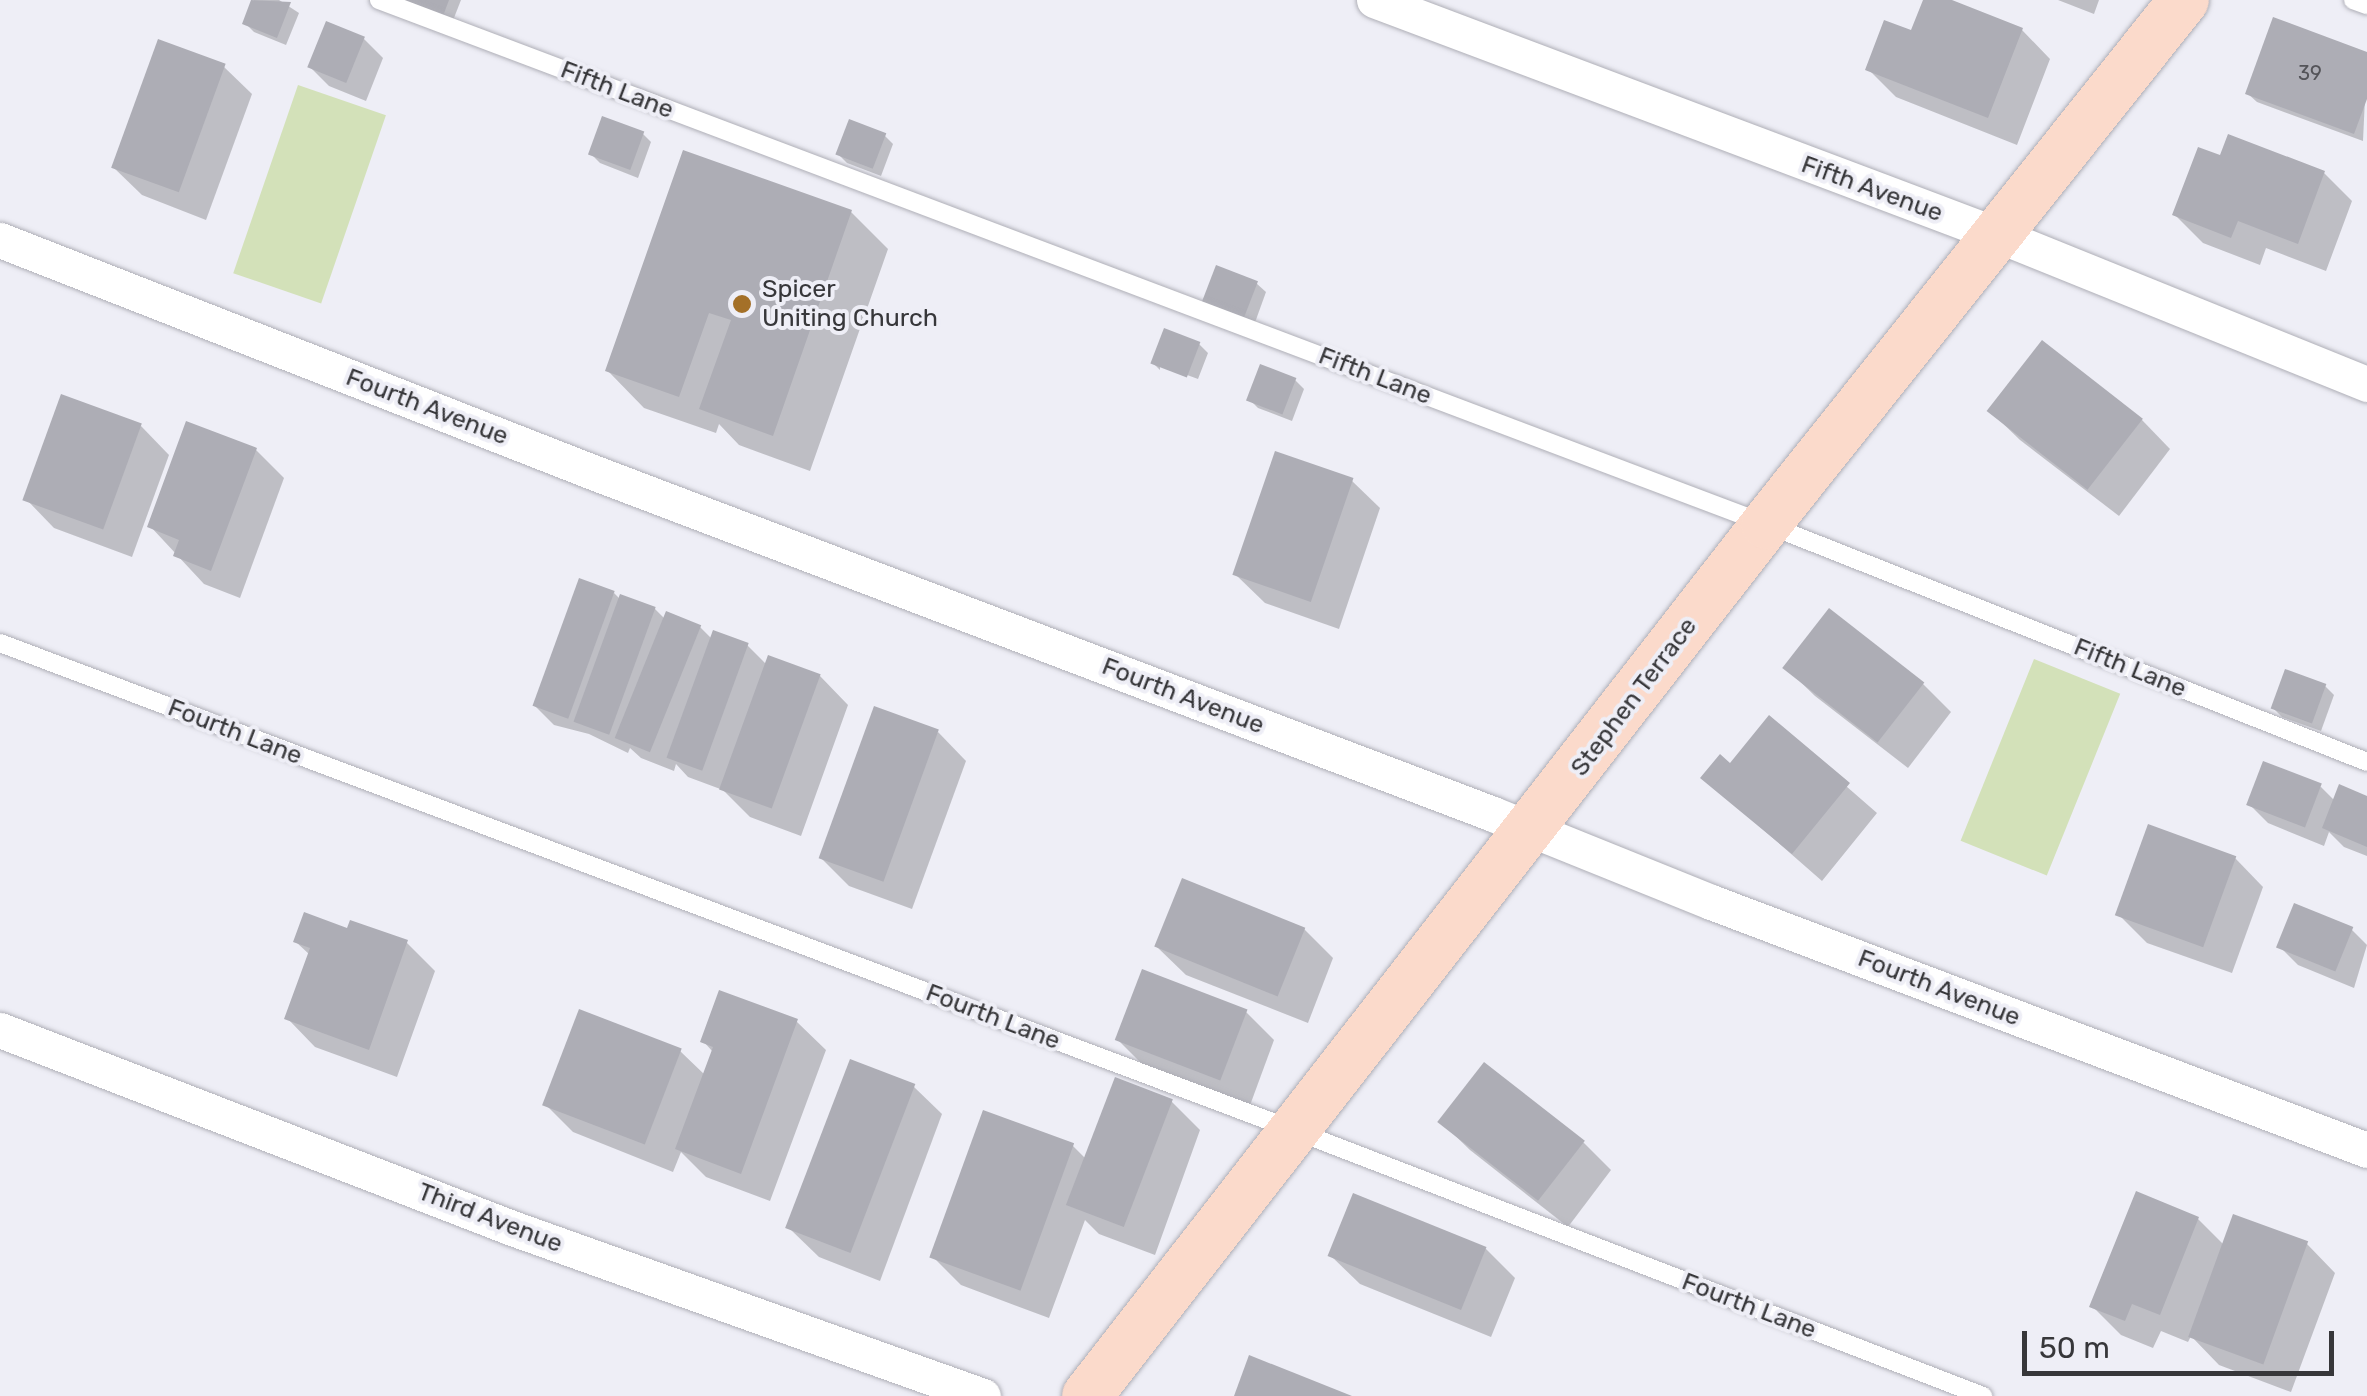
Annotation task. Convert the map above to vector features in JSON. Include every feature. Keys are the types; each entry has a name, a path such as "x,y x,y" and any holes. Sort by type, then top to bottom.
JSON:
{"main road":[{"name":"Stephen Terrace","path":"1087,1396 1291,1129 1532,830 1766,524 2184,0"}],"street":[{"name":"Fifth Avenue","path":"1374,0 1998,235 2367,384"},
{"name":"Fourth Avenue","path":"0,240 1710,902 2367,1150"},
{"name":"Third Avenue","path":"0,1030 512,1228 983,1396"}],"lane":[{"name":"Fifth Lane","path":"379,0 1766,524 2367,762"},
{"path":"2352,0 2367,6"},
{"name":"Fourth Lane","path":"0,644 1291,1129 1984,1396"}],"green space":[{"path":"298,85 386,115 321,303 233,273"},
{"path":"2034,659 2120,694 2047,876 1961,841"}],"building":[{"path":"251,0 291,2 277,38 242,24"},
{"path":"403,0 449,0 443,16"},
{"path":"1923,0 1952,0 2023,28 1988,118 1865,70 1884,20 1911,30"},
{"path":"2273,17 2367,52 2367,99 2354,134 2245,94"},
{"path":"326,21 365,37 346,83 307,67"},
{"path":"158,39 226,64 179,192 111,168"},
{"path":"602,116 644,131 630,170 588,155"},
{"path":"849,119 886,133 873,169 835,154"},
{"path":"2228,134 2325,171 2298,244 2238,221 2231,238 2172,215 2198,147 2220,155"},
{"path":"683,150 852,210 773,436 699,409 731,320 709,313 679,397 605,371"},
{"path":"1216,265 1258,281 1243,320 1201,304"},
{"path":"1164,328 1200,342 1187,377 1150,363"},
{"path":"2042,340 2143,419 2087,490 1987,411"},
{"path":"1260,364 1296,378 1282,414 1246,400"},
{"path":"61,394 142,423 103,530 22,500"},
{"path":"186,421 257,448 211,571 173,556 179,540 147,527"},
{"path":"1275,451 1353,478 1311,602 1232,575"},
{"path":"579,578 615,591 568,719 532,706"},
{"path":"620,594 656,607 609,735 573,722"},
{"path":"1829,608 1924,682 1878,742 1782,668"},
{"path":"666,611 701,625 650,752 615,738"},
{"path":"713,630 749,643 702,771 666,758"},
{"path":"768,655 821,674 772,809 719,789"},
{"path":"2285,669 2326,684 2312,724 2271,708"},
{"path":"874,706 939,730 883,882 819,858"},
{"path":"1769,715 1850,783 1792,854 1700,778 1720,754 1730,763"},
{"path":"2263,761 2322,784 2305,827 2246,805"},
{"path":"2339,784 2367,796 2367,847 2322,828"},
{"path":"2148,824 2236,856 2203,947 2115,915"},
{"path":"1182,878 1305,928 1278,996 1154,947"},
{"path":"2294,903 2353,927 2335,971 2276,948"},
{"path":"304,912 347,928 350,920 408,940 369,1050 284,1019 310,948 293,942"},
{"path":"1142,969 1247,1009 1220,1080 1115,1040"},
{"path":"719,990 798,1019 741,1174 675,1149 713,1047 700,1042"},
{"path":"579,1009 682,1048 645,1145 542,1105"},
{"path":"850,1059 915,1084 850,1253 785,1228"},
{"path":"1484,1062 1585,1141 1538,1201 1437,1122"},
{"path":"1115,1077 1173,1099 1124,1227 1066,1205"},
{"path":"983,1110 1074,1143 1020,1291 929,1258"},
{"path":"2136,1191 2199,1217 2160,1315 2132,1304 2125,1321 2089,1307"},
{"path":"1353,1193 1487,1247 1461,1310 1328,1256"},
{"path":"2233,1214 2308,1241 2263,1364 2188,1337"},
{"path":"1249,1355 1352,1396 1234,1396"}],"place":[{"name":"Spicer Uniting Church","path":"742,304"}]}
